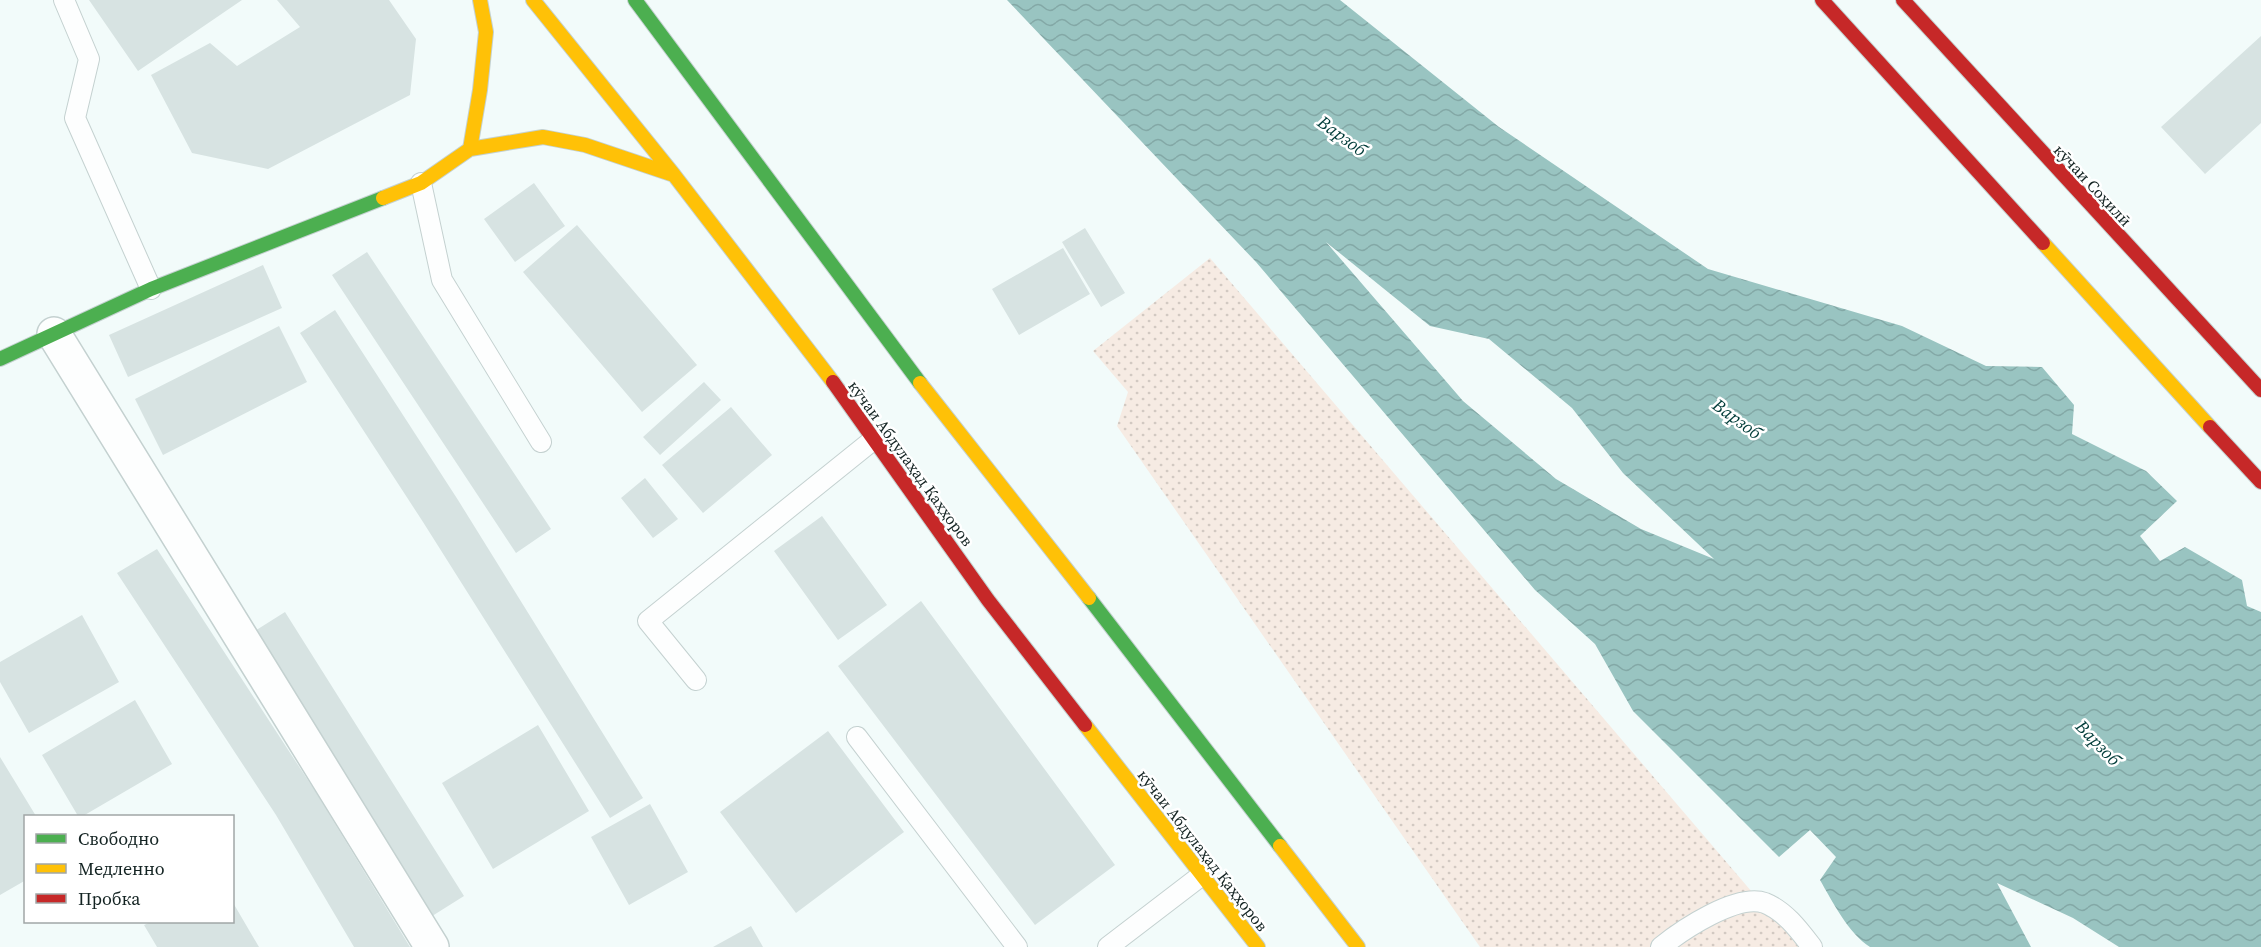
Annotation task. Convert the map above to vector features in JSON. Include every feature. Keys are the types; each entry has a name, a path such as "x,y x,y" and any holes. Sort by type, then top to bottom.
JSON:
{"main road":[{"path":"470,150 480,90 486,32 480,0"},
{"name":"кӯчаи Абдулаҳад Қаҳҳоров","path":"533,0 674,175 816,359 988,600 1258,947"},
{"path":"635,0 909,369 1358,947"},
{"path":"1822,0 2261,482"},
{"name":"кӯчаи Соҳилӣ","path":"1903,0 2261,390"},
{"path":"4,350 54,333 151,289 421,183 470,150 543,137 585,145 674,175"}],"street":[{"path":"54,333 432,947"}],"lane":[{"path":"64,0 89,59 75,118 151,289"},
{"path":"421,183 442,280 541,442"},
{"path":"696,680 648,621 873,440"},
{"path":"857,736 1017,947"},
{"path":"1108,947 1202,875"},
{"path":"1660,947 1688,940 1723,909 1747,902 1764,903 1782,913 1812,947"}],"shaded area":[{"path":"1210,258 1799,947 1480,947 1117,426 1128,392 1093,351"}],"water":[{"name":"Варзоб","path":"1007,0 1340,0 1499,127 1708,269 1902,326 1986,366 2042,367 2074,405 2072,434 2146,471 2177,501 2140,536 2160,561 2185,547 2242,580 2247,606 2261,612 2261,947 2119,947 2073,918 1997,883 2031,947 1870,947 1848,926 1820,880 1836,857 1810,830 1779,857 1633,711 1595,644 1535,590 1256,262","holes":["1326,242 1430,326 1489,339 1572,408 1623,473 1714,559 1641,529 1556,479 1463,401"]}],"building":[{"path":"89,0 242,0 138,71"},
{"path":"277,0 389,0 416,39 410,95 268,169 192,153 151,75 210,43 237,66 300,27"},
{"path":"2261,36 2261,123 2205,174 2161,127"},
{"path":"534,183 565,226 515,262 484,219"},
{"path":"577,225 697,365 642,412 523,272"},
{"path":"1085,228 1125,293 1101,307 1062,242"},
{"path":"1063,248 1090,294 1019,335 992,289"},
{"path":"367,252 551,529 516,553 332,275"},
{"path":"263,265 282,308 128,377 109,335"},
{"path":"335,310 458,500 643,798 610,818 423,522 300,333"},
{"path":"279,326 307,382 163,455 135,399"},
{"path":"704,382 721,400 660,455 643,437"},
{"path":"731,407 772,455 703,513 662,465"},
{"path":"645,478 678,519 653,538 621,498"},
{"path":"822,516 887,605 838,640 774,551"},
{"path":"157,549 315,791 410,947 354,947 276,815 117,573"},
{"path":"921,601 1115,865 1035,925 838,666"},
{"path":"285,612 464,896 429,918 250,634"},
{"path":"82,615 119,682 29,733 0,682 0,662"},
{"path":"135,700 172,764 85,815 77,815 42,755"},
{"path":"538,725 589,811 493,869 442,783"},
{"path":"828,731 904,832 796,913 720,812"},
{"path":"0,757 35,815 24,815 24,881 0,895"},
{"path":"650,804 688,872 629,905 591,837"},
{"path":"234,904 259,947 157,947 144,925 149,923 234,923"},
{"path":"751,926 763,947 713,947"}],"traffic: fast":[{"path":"635,0 920,383"},
{"path":"0,359 151,289 383,198"},
{"path":"1089,598 1280,846"}],"traffic: slow":[{"path":"470,149 480,90 486,32 480,0"},
{"path":"533,0 674,175 833,382"},
{"path":"383,198 421,183 470,149 543,137 585,145 674,175"},
{"path":"2043,243 2210,427"},
{"path":"920,383 1089,598"},
{"path":"1085,725 1258,947"},
{"path":"1280,846 1358,947"}],"traffic: jam":[{"path":"1822,0 2043,243"},
{"path":"1903,0 2261,390"},
{"path":"833,382 988,600 1085,725"},
{"path":"2210,427 2261,482"}]}
